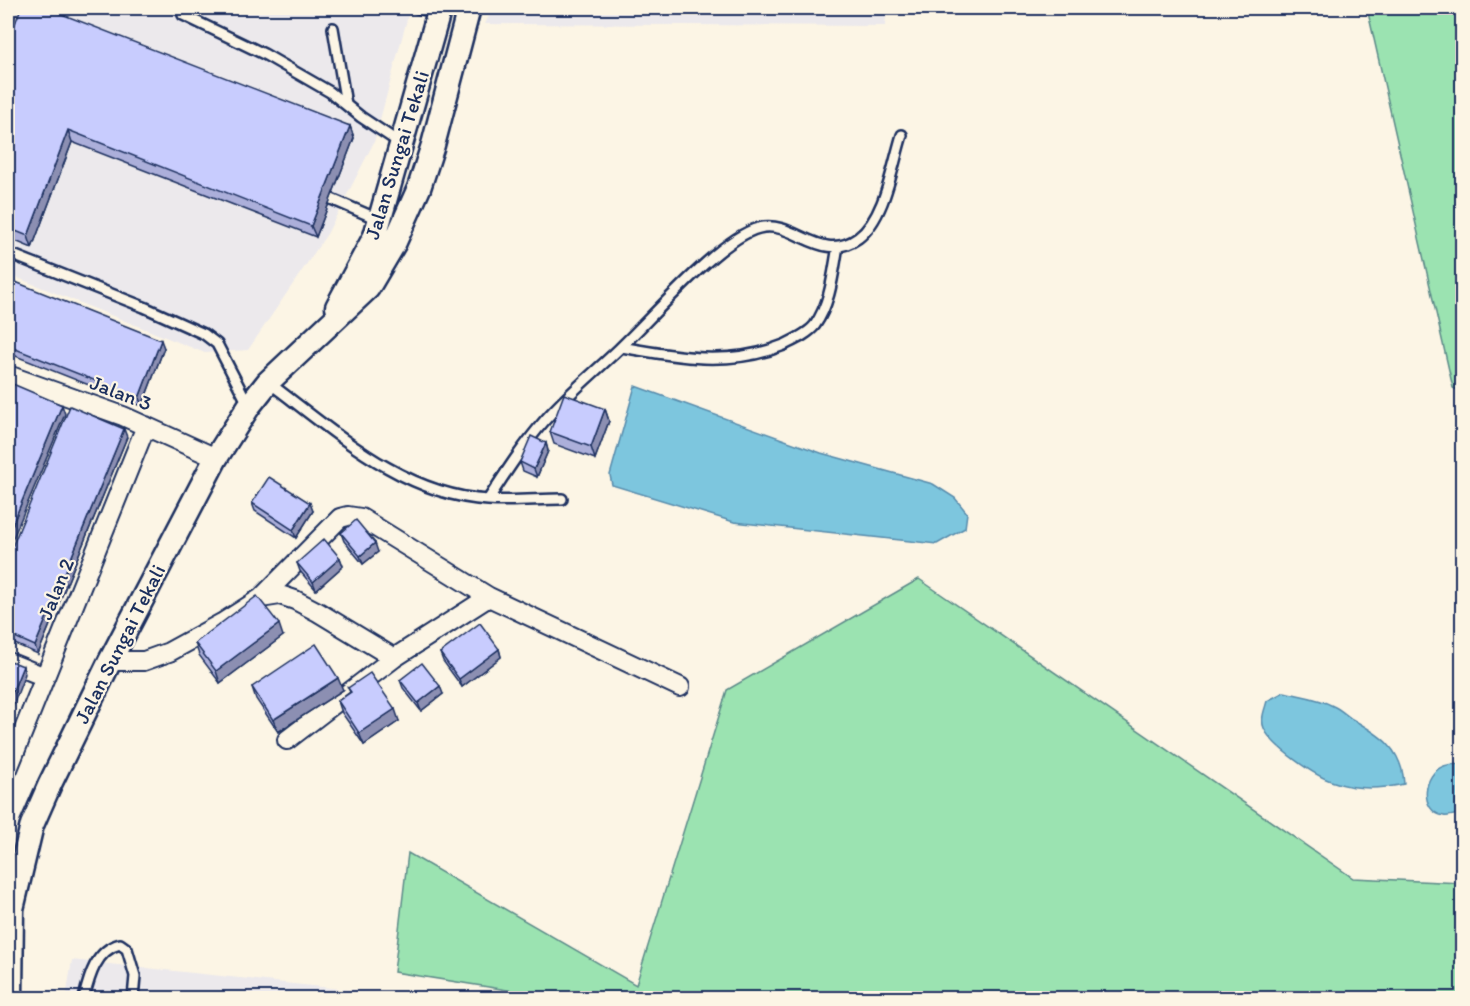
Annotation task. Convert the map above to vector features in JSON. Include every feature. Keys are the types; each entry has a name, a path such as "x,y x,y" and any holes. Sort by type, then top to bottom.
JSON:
{"street":[{"name":"Jalan Sungai Tekali","path":"11,999 10,908 32,825 110,661 216,458 249,406 268,382 368,288 394,244 419,188 433,145 469,8"},
{"name":"Jalan Sungai Tekali","path":"324,329 375,236 402,145 432,9"},
{"name":"Jalan 3","path":"8,375 123,416 216,458"},
{"name":"Jalan 2","path":"8,769 146,426"},
{"path":"110,661 144,661 169,652 222,623 261,598 340,518 348,516 361,518 489,597 680,687"},
{"path":"261,598 280,595 295,600 394,658"},
{"path":"287,740 394,658 489,597"},
{"path":"8,662 45,677"}],"lane":[{"path":"183,15 264,54 330,92 402,145"},
{"path":"333,28 346,104"},
{"path":"488,500 519,453 547,418 703,266 746,233 774,226 820,247 838,246 856,240 870,227 879,211 902,135"},
{"path":"329,198 380,220"},
{"path":"621,347 682,358 728,358 765,353 795,340 814,326 829,295 838,246"},
{"path":"8,253 144,307 204,334 217,344 249,406"},
{"path":"268,382 373,460 404,477 453,495 488,500 562,499"},
{"path":"84,999 91,972 99,958 113,946 120,944 127,949 135,976 134,999"}],"shaded area":[{"path":"8,8 410,8 374,142 327,234 248,350 205,353 8,274"},
{"path":"493,8 887,8 885,26 485,24"},
{"path":"72,960 424,998 66,998"}],"green space":[{"path":"1367,8 1462,8 1462,392 1453,388"},
{"path":"919,579 1353,878 1462,883 1462,998 558,998 394,972 408,853 636,985 727,690"}],"water":[{"path":"635,386 821,453 933,484 955,498 967,513 965,528 937,544 734,522 612,485 610,475"},
{"path":"1284,692 1328,703 1380,737 1388,744 1399,761 1404,784 1369,788 1342,785 1316,774 1284,752 1268,735 1262,721 1267,701"},
{"path":"1462,764 1462,813 1444,816 1436,813 1427,800 1426,792 1431,776 1444,766"}],"building":[{"path":"21,8 46,8 350,126 311,226 68,130 28,236 8,228 8,42"},
{"path":"8,279 161,340 139,398 8,346"},
{"path":"8,382 62,405 8,535"},
{"path":"564,394 605,409 591,447 550,432"},
{"path":"70,406 124,429 35,646 8,634 8,557"},
{"path":"531,436 546,443 534,469 520,462"},
{"path":"269,477 310,503 293,530 252,503"},
{"path":"356,520 375,543 360,556 341,533"},
{"path":"324,539 340,558 313,582 297,563"},
{"path":"257,596 279,624 216,671 195,643"},
{"path":"480,623 499,649 459,679 440,653"},
{"path":"316,644 338,678 273,720 252,687"},
{"path":"8,660 23,666 8,703"},
{"path":"422,663 440,686 418,703 400,680"},
{"path":"370,673 395,709 359,733 338,701 351,692 348,688"}]}
